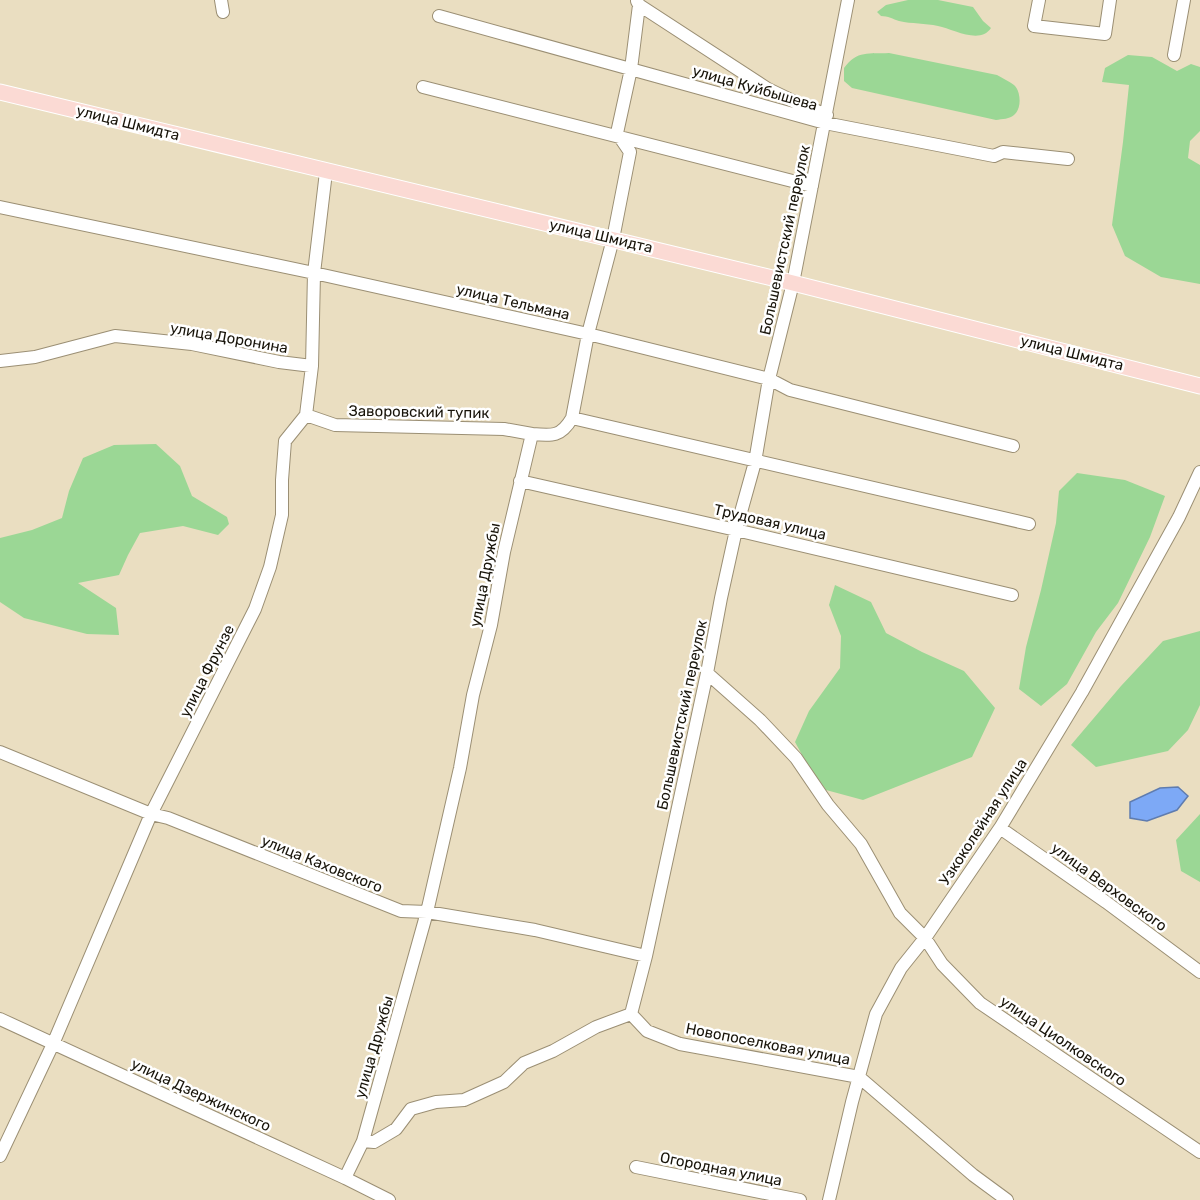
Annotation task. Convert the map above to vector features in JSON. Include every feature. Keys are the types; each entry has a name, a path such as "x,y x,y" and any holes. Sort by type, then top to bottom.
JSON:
{"main road":[{"name":"улица Шмидта","path":"0,92 793,283 1200,386"}],"street":[{"name":"Большевистский переулок","path":"631,1014 646,956 736,530 755,462 769,378 793,283 848,0"},
{"path":"1039,0 1034,26 1105,34 1110,0"},
{"path":"1174,55 1184,0"},
{"path":"532,434 558,433 565,430 572,418 588,334 613,239 630,152 616,133 631,69 638,3 768,89 826,119"},
{"name":"улица Куйбышева","path":"439,16 631,69 826,119 994,156 1003,152 1068,159"},
{"path":"423,87 812,186"},
{"path":"306,415 312,366 314,273 326,172"},
{"name":"улица Тельмана","path":"0,207 588,334 769,378 790,390 1013,446"},
{"name":"улица Доронина","path":"0,361 35,357 115,336 192,344 279,362 312,366"},
{"name":"Заворовский тупик","path":"306,415 335,425 504,429 532,434"},
{"name":"улица Фрунзе","path":"0,1156 53,1044 151,814 255,609 270,567 282,515 285,441 306,415"},
{"path":"572,418 1029,524"},
{"name":"улица Дружбы","path":"345,1178 363,1141 427,912 460,768 473,695 491,625 504,552 532,434"},
{"name":"Узкоколейная улица","path":"830,1200 876,1014 901,968 925,938 1000,828 1082,692 1179,517 1200,472"},
{"name":"Трудовая улица","path":"520,481 1012,595"},
{"name":"улица Циолковского","path":"707,673 760,720 796,758 828,804 861,844 900,913 925,938 942,964 980,1003 1200,1152"},
{"name":"улица Каховского","path":"0,752 151,814 168,818 401,911 427,912 535,930 646,956"},
{"name":"улица Верховского","path":"1000,828 1106,902 1200,972"},
{"path":"363,1141 374,1142 396,1129 411,1109 436,1102 464,1100 504,1082 524,1063 554,1051 596,1027 631,1014"},
{"name":"Новопоселковая улица","path":"631,1014 647,1031 681,1044 859,1077 973,1175 1007,1200"},
{"name":"улица Дзержинского","path":"0,1019 390,1200"},
{"name":"Огородная улица","path":"636,1167 800,1200"}],"green space":[{"path":"908,0 938,0 973,7 991,28 986,33 973,36 938,26 899,21 881,16 877,12 886,5"},
{"path":"889,53 997,75 1012,84 1018,91 1020,100 1017,112 1006,119 996,120 852,88 844,81 844,68 854,58 864,54"},
{"path":"1128,55 1152,57 1177,71 1191,64 1200,67 1200,131 1190,141 1188,158 1200,165 1200,284 1161,277 1125,256 1112,225 1129,85 1102,82 1105,68"},
{"path":"156,444 180,466 192,496 227,517 229,524 218,535 183,526 140,533 119,575 78,583 116,608 119,635 87,634 24,618 0,602 0,538 32,530 62,518 69,491 83,458 114,445"},
{"path":"1077,473 1125,480 1165,496 1150,537 1118,603 1096,632 1067,684 1041,706 1019,689 1026,647 1056,523 1059,491"},
{"path":"835,585 871,602 886,633 964,671 995,708 972,757 863,800 826,790 807,764 795,742 809,711 840,668 841,636 829,605"},
{"path":"1200,631 1200,705 1188,730 1168,751 1096,767 1071,745 1163,641"},
{"path":"1200,814 1200,882 1181,871 1176,840"}],"water":[{"path":"1178,787 1188,796 1177,810 1147,821 1130,818 1130,802 1160,788"}]}
